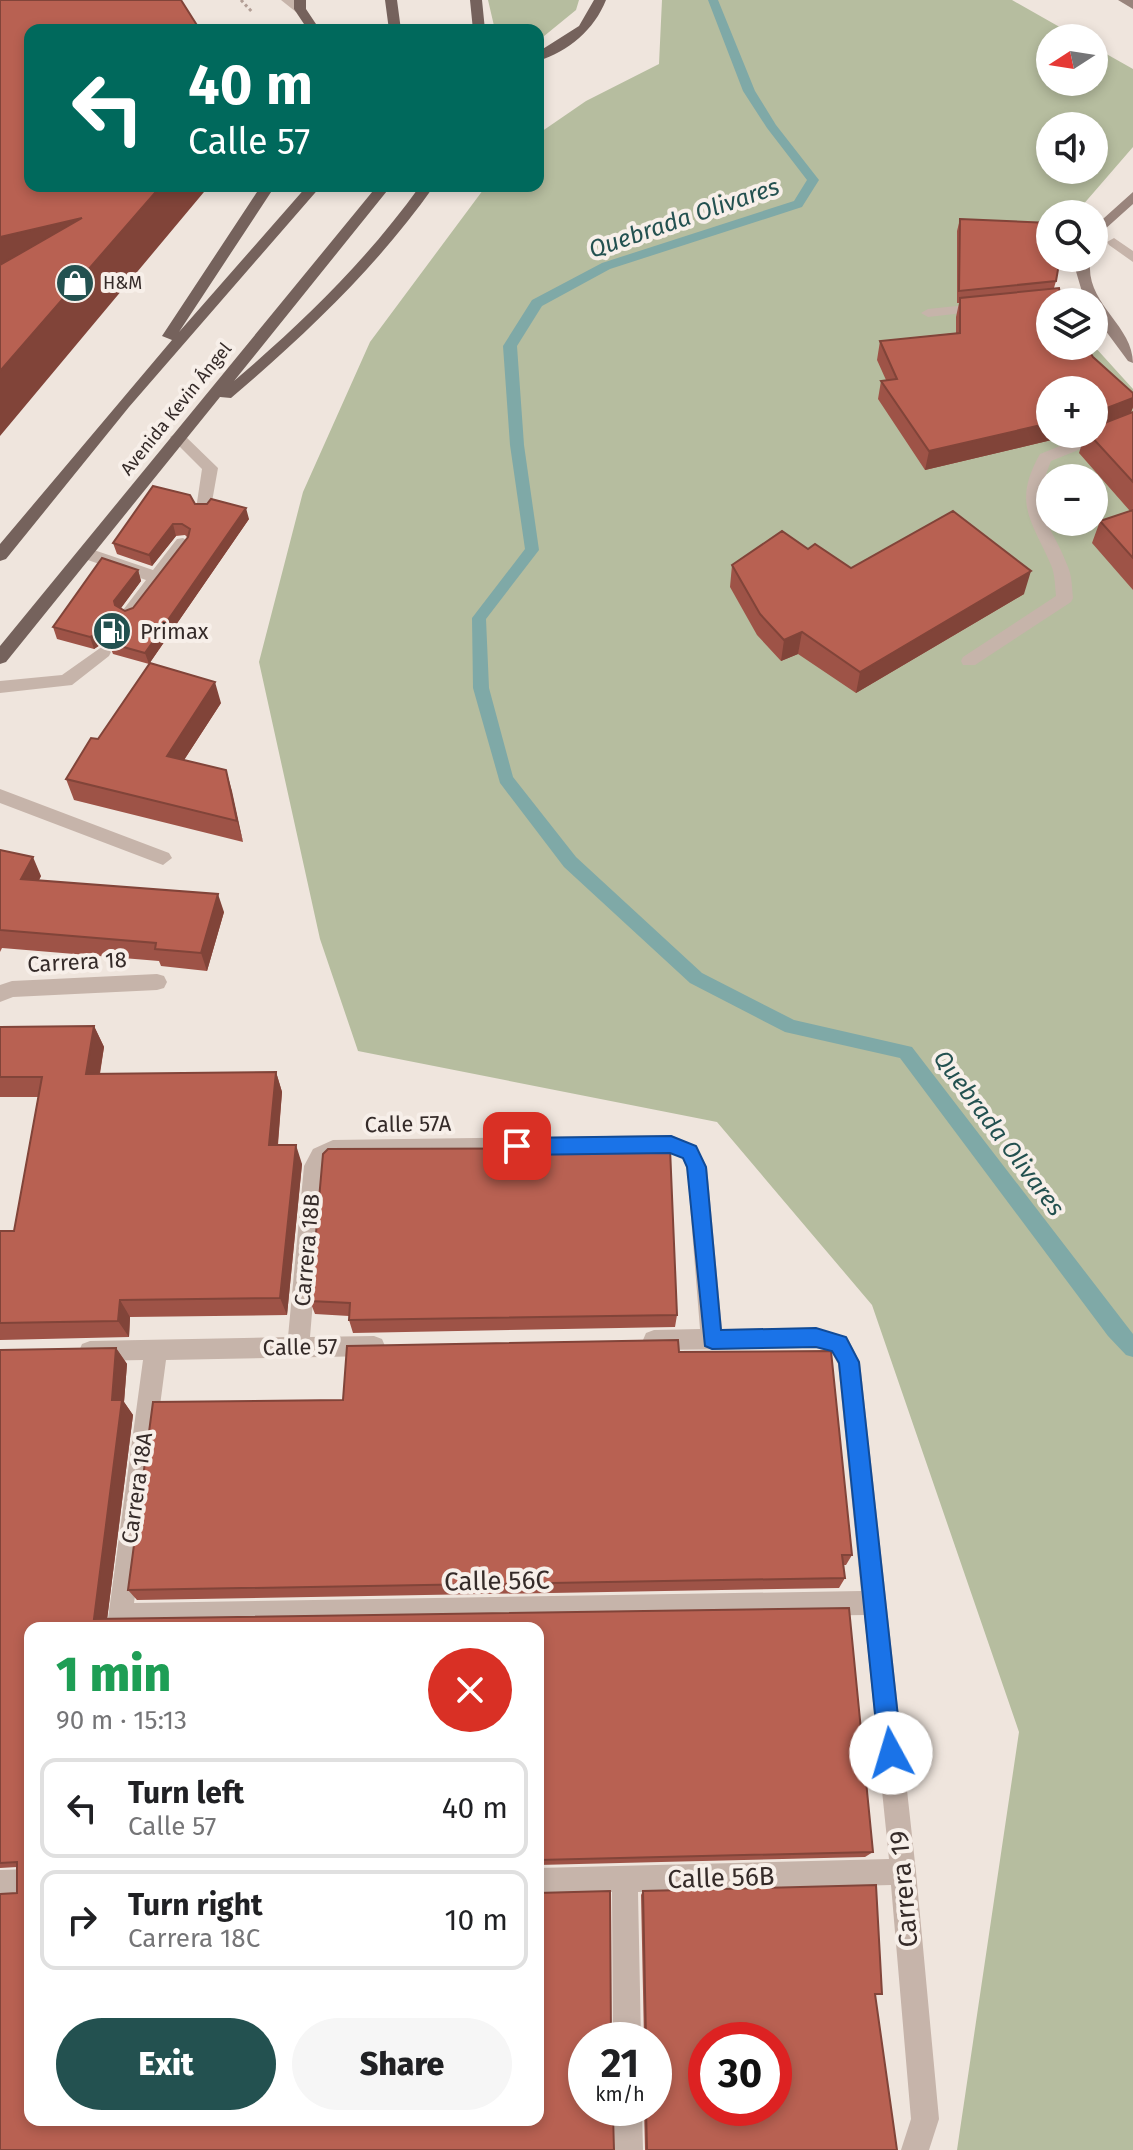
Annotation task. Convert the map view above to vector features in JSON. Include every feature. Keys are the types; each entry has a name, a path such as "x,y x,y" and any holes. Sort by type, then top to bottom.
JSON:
{"main road":[{"path":"391,0 394,24"},
{"path":"476,0 478,24"},
{"path":"544,54 571,40 594,17 600,0"},
{"path":"1124,0 1133,5"},
{"path":"300,5 310,24"},
{"path":"124,404 264,192"},
{"name":"Avenida Kevin Ángel","path":"0,555 124,404 309,192"},
{"name":"Avenida Kevin Ángel","path":"0,658 379,192"},
{"path":"183,433 321,313 372,259 422,192"},
{"path":"1108,221 1133,196"},
{"path":"1108,324 1133,358"}],"street":[{"path":"287,0 300,5"},
{"path":"1133,237 1114,242 1133,258"},
{"path":"928,313 1036,303"},
{"path":"969,661 1065,598 1061,568 1038,525 1033,487 1045,458 1133,422"},
{"path":"183,433 210,468 204,509"},
{"path":"128,614 183,543"},
{"path":"85,553 156,577"},
{"path":"0,687 66,681 103,652"},
{"path":"0,796 163,858"},
{"name":"Carrera 18","path":"0,994 12,989 157,982"},
{"name":"Calle 57A","path":"320,1155 333,1149 671,1144 689,1152 697,1167 712,1339"},
{"name":"Carrera 18B","path":"298,1347 314,1166 320,1155"},
{"name":"Carrera 19","path":"712,1339 816,1338 839,1344 849,1362 903,1872 925,2119 915,2150"},
{"path":"632,1341 712,1339"},
{"name":"Calle 57","path":"62,1352 394,1345"},
{"name":"Carrera 18A","path":"119,1622 156,1349"},
{"name":"Calle 56C","path":"119,1622 875,1603"},
{"name":"Calle 56B","path":"544,1881 903,1872"},
{"path":"625,1881 627,2022"},
{"path":"0,1883 24,1882"},
{"path":"628,2126 629,2150"}],"green space":[{"path":"488,0 579,0 576,10 544,36 544,24 494,24"},
{"path":"662,0 1012,0 1054,24 1036,24 1036,96 1108,96 1108,55 1133,69 1133,147 1108,176 1108,112 1036,112 1036,184 1101,184 1087,200 1036,200 1036,272 1050,272 1050,288 1036,288 1036,360 1107,360 1133,389 1133,2150 957,2150 1019,1732 872,1305 717,1122 358,1051 320,939 259,662 303,492 370,342 482,192 544,192 544,130 586,101 659,64"}],"building":[{"path":"0,0 181,0 196,24 24,24 24,192 156,192 0,371 0,265 82,218 0,237"},
{"path":"960,219 1036,222 1036,272 1058,272 1056,281 959,291"},
{"path":"1036,290 1036,360 1096,360 1133,393 1133,398 1108,408 1108,376 1036,376 1036,426 929,451 881,381 897,379 880,341 960,333 960,298"},
{"path":"1133,412 1133,482 1102,448 1108,448 1108,422"},
{"path":"153,486 190,495 195,504 207,504 211,499 246,508 145,653 109,643 109,638 99,632 90,637 53,627 102,558 138,570 114,601 125,611 133,608 188,537 190,529 182,524 173,524 149,555 113,543"},
{"path":"1133,510 1133,558 1108,530 1108,518"},
{"path":"953,511 1031,571 860,672 802,632 784,640 760,614 732,565 782,531 808,549 815,544 851,568"},
{"path":"150,663 215,682 167,756 226,770 237,821 66,779 91,738 98,739"},
{"path":"0,850 33,857 21,879 218,894 201,953 155,949 156,943 0,930"},
{"path":"94,1026 86,1074 276,1072 269,1145 296,1145 280,1298 120,1300 118,1321 0,1323 0,1231 14,1231 42,1077 0,1077 0,1027"},
{"path":"670,1148 677,1315 349,1320 350,1303 310,1301 323,1154 328,1149"},
{"path":"678,1340 679,1352 831,1351 852,1555 842,1555 845,1578 128,1590 153,1402 343,1400 347,1346"},
{"path":"116,1348 112,1400 122,1400 94,1619 849,1608 873,1852 544,1860 544,1622 24,1622 24,2126 544,2126 544,1893 610,1891 611,2022 568,2022 568,2126 613,2126 614,2150 0,2150 0,1894 17,1893 17,1862 0,1863 0,1350"},
{"path":"876,1885 882,1994 875,1994 897,2150 647,2150 646,2126 672,2126 672,2022 646,2022 643,1891"}],"waterway":[{"name":"Quebrada Olivares","path":"713,0 749,91 771,126 813,180 798,204 606,266 537,303 510,346 517,445 532,550 479,618 481,688 506,779 570,862 696,978 791,1027 906,1052 1115,1329 1133,1348"}],"place":[{"name":"H&M","path":"75,283"},
{"name":"Primax","path":"112,631"}],"route":[{"path":"517,1146 671,1144 689,1152 697,1167 712,1339 816,1338 839,1344 849,1362 891,1753"}]}
